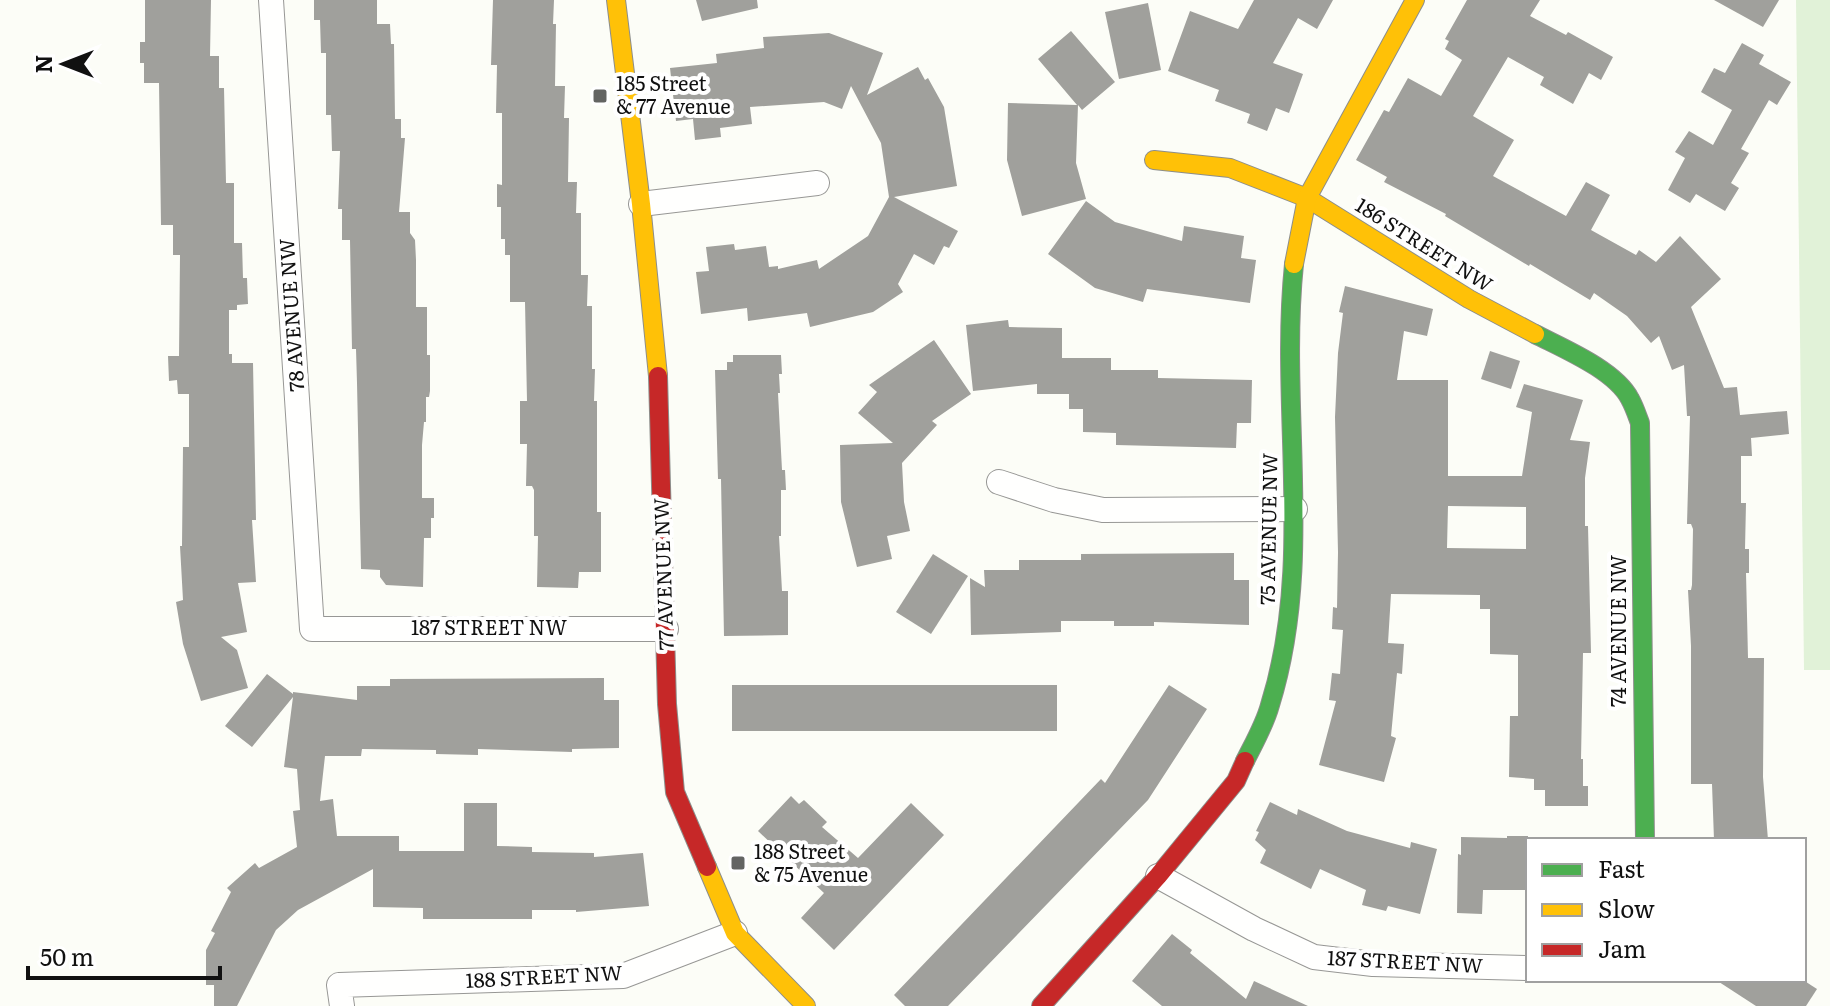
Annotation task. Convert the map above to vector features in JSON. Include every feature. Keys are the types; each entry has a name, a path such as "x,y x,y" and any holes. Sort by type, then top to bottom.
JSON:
{"street":[{"name":"78 AVENUE NW","path":"271,0 312,629"},
{"name":"77 AVENUE NW","path":"616,0 658,377 667,704 675,792 735,933"},
{"name":"75 AVENUE NW","path":"1041,1006 1158,876 1236,781 1270,707 1289,623 1295,509 1289,315 1295,259 1307,198 1415,0"},
{"name":"186 STREET NW","path":"1154,160 1230,168 1307,198 1469,299 1578,356 1605,374 1618,383 1630,398 1640,423"},
{"path":"641,204 817,183"},
{"name":"74 AVENUE NW","path":"1640,423 1645,838"},
{"path":"999,482 1054,500 1103,510 1295,509"},
{"name":"187 STREET NW","path":"312,629 666,629"},
{"name":"187 STREET NW","path":"1158,876 1254,929 1314,957 1373,964 1526,968"},
{"path":"735,933 806,1006"},
{"name":"188 STREET NW","path":"340,996 623,976 735,933"}],"green space":[{"path":"1796,0 1830,0 1830,670 1804,670"}],"building":[{"path":"145,0 211,0 210,56 219,56 219,88 224,88 226,183 234,183 234,243 242,243 243,278 247,278 248,304 237,305 237,310 229,310 229,354 232,354 232,363 253,363 256,520 252,520 256,582 238,583 247,632 221,637 237,650 248,688 201,701 183,644 176,602 183,600 180,546 183,447 189,447 189,394 178,394 177,380 169,381 168,356 179,356 180,255 173,255 173,225 161,225 159,83 144,83 144,63 140,63 140,42 145,42"},
{"path":"314,0 377,0 377,24 390,24 391,44 394,44 395,119 401,119 401,138 405,138 399,212 410,212 410,233 415,240 416,307 427,307 427,355 430,355 430,391 429,397 426,397 422,445 422,498 434,498 434,518 431,518 431,538 424,538 423,587 386,585 380,577 380,570 361,569 350,240 342,240 342,209 338,209 340,151 332,151 331,115 326,115 326,53 321,53 320,20 314,20"},
{"path":"493,0 554,0 555,86 565,86 564,118 569,118 568,182 577,182 576,213 581,213 581,275 588,275 587,306 592,306 592,369 595,369 594,401 597,401 597,512 601,512 601,572 579,572 578,588 537,587 538,536 534,536 534,490 532,486 526,486 527,444 520,444 520,401 527,401 525,302 510,302 510,255 505,255 505,239 501,239 501,207 497,207 497,184 502,185 502,113 496,113 497,65 491,65"},
{"path":"696,0 757,0 758,8 702,21"},
{"path":"1254,0 1333,0 1317,29 1298,18 1273,63 1303,74 1289,113 1276,108 1267,131 1247,123 1250,114 1215,101 1219,90 1168,71 1190,11 1238,29"},
{"path":"1467,0 1540,0 1530,16 1566,35 1568,32 1613,57 1601,80 1589,73 1573,104 1540,85 1544,77 1508,57 1473,116 1514,140 1493,176 1566,216 1586,182 1610,195 1591,230 1636,255 1639,250 1656,262 1680,236 1721,279 1691,307 1724,388 1737,387 1740,415 1787,411 1789,434 1751,438 1752,456 1741,456 1741,503 1746,503 1745,549 1749,549 1749,573 1746,573 1748,658 1764,658 1763,777 1768,838 1714,838 1712,784 1691,784 1688,590 1692,585 1693,529 1691,524 1687,524 1690,416 1687,416 1684,365 1672,370 1659,336 1651,343 1627,316 1594,293 1590,300 1529,266 1446,214 1384,182 1387,177 1356,160 1384,110 1389,112 1408,78 1441,96 1462,60 1445,49 1449,41 1445,39"},
{"path":"1714,0 1779,0 1763,27"},
{"path":"1148,3 1161,70 1119,79 1105,12"},
{"path":"1071,31 1115,82 1082,110 1078,105 1076,163 1086,199 1022,216 1007,160 1008,103 1077,105 1038,59"},
{"path":"829,33 883,53 867,95 918,67 925,80 928,78 944,107 957,186 894,197 958,231 949,248 944,246 934,265 914,254 898,284 903,292 873,312 810,327 807,313 748,321 747,308 701,314 696,272 709,271 706,247 734,244 735,250 766,246 769,267 778,266 778,269 817,260 819,269 868,236 889,197 881,143 851,86 842,109 824,102 750,107 752,124 720,128 721,137 695,140 693,119 676,121 670,68 717,63 716,54 764,48 763,37"},
{"path":"1742,43 1764,55 1759,64 1791,82 1777,105 1769,100 1741,149 1749,153 1731,183 1739,188 1725,211 1696,194 1690,203 1668,190 1685,158 1675,152 1689,131 1713,145 1732,110 1701,92 1714,68 1725,73"},
{"path":"1086,201 1115,222 1182,241 1184,226 1244,236 1241,258 1256,260 1250,303 1147,289 1143,302 1095,288 1048,254"},
{"path":"1345,286 1433,309 1427,336 1404,331 1397,380 1448,380 1448,476 1522,476 1532,412 1516,407 1524,384 1583,400 1570,440 1590,442 1585,478 1585,526 1588,526 1591,653 1583,653 1581,759 1583,786 1588,786 1588,806 1545,806 1545,790 1534,790 1534,779 1509,777 1510,716 1518,716 1518,655 1490,654 1490,609 1480,609 1480,595 1391,594 1388,643 1404,644 1402,674 1397,673 1391,736 1396,738 1384,782 1319,765 1336,701 1329,700 1332,673 1340,674 1343,630 1332,629 1333,607 1337,608 1335,417 1343,313 1339,312","holes":["1448,506 1526,507 1526,549 1447,548"]},
{"path":"1008,320 1009,327 1062,328 1062,358 1111,358 1111,370 1158,370 1158,378 1252,380 1251,423 1237,423 1236,448 1116,445 1116,433 1083,432 1083,409 1069,409 1069,394 1037,394 1037,384 973,391 966,325"},
{"path":"934,340 971,394 932,421 937,425 902,463 904,502 910,531 887,536 892,559 857,567 841,502 840,445 893,443 858,413 877,392 869,385"},
{"path":"1490,351 1520,361 1511,389 1481,379"},
{"path":"733,355 781,355 782,374 779,374 778,393 786,490 781,490 779,536 782,591 788,591 788,635 724,636 715,370 727,370 727,362 733,362"},
{"path":"1234,553 1234,580 1249,580 1249,625 1154,622 1154,626 1114,626 1114,621 1061,621 1061,632 971,635 970,578 985,587 984,570 1019,570 1019,560 1081,560 1081,554"},
{"path":"933,554 968,576 931,634 896,612"},
{"path":"267,674 293,694 357,700 357,686 390,686 390,679 604,678 604,700 619,700 619,748 572,749 572,752 478,749 478,755 436,754 436,750 362,749 361,756 325,756 320,801 333,799 337,836 399,836 399,851 464,851 464,803 497,803 497,846 532,847 532,852 594,853 594,857 643,853 649,906 576,912 532,910 532,919 423,919 423,908 373,907 373,869 298,910 276,930 237,1006 214,1006 214,985 206,985 206,950 215,933 211,931 231,892 227,888 255,863 259,868 297,847 293,811 300,810 297,769 284,767 293,697 252,747 225,726"},
{"path":"732,685 1057,685 1057,731 732,731"},
{"path":"1169,685 1207,709 1148,800 948,1006 905,1006 894,995 1101,779 1105,783"},
{"path":"791,796 799,804 804,800 827,822 822,827 858,858 911,803 944,835 834,950 801,918 824,893 758,831"},
{"path":"1270,802 1297,815 1298,809 1347,831 1410,848 1411,842 1437,849 1420,914 1388,906 1386,911 1362,905 1366,890 1320,869 1311,889 1260,863 1266,850 1255,840 1259,832 1256,831"},
{"path":"1528,836 1526,890 1483,890 1482,914 1457,913 1461,837"},
{"path":"1172,934 1246,999 1254,981 1308,1006 1162,1006 1132,981"},
{"path":"1719,982 1806,982 1817,989 1806,1006 1756,1006"}],"traffic: fast":[{"path":"1245,761 1270,705 1283,651 1291,596 1293,486 1290,375 1294,264"},
{"path":"1535,334 1588,361 1613,379 1630,399 1640,423 1645,838"}],"traffic: slow":[{"path":"616,0 658,376"},
{"path":"1294,264 1307,198 1415,0"},
{"path":"1154,160 1230,168 1307,198 1469,299 1535,334"},
{"path":"707,867 735,933 806,1006"}],"traffic: jam":[{"path":"658,376 667,704 675,792 707,867"},
{"path":"1041,1006 1158,876 1236,781 1245,761"}],"place":[{"name":"185 Street & 77 Avenue","path":"600,96"},
{"name":"188 Street & 75 Avenue","path":"738,863"}]}
